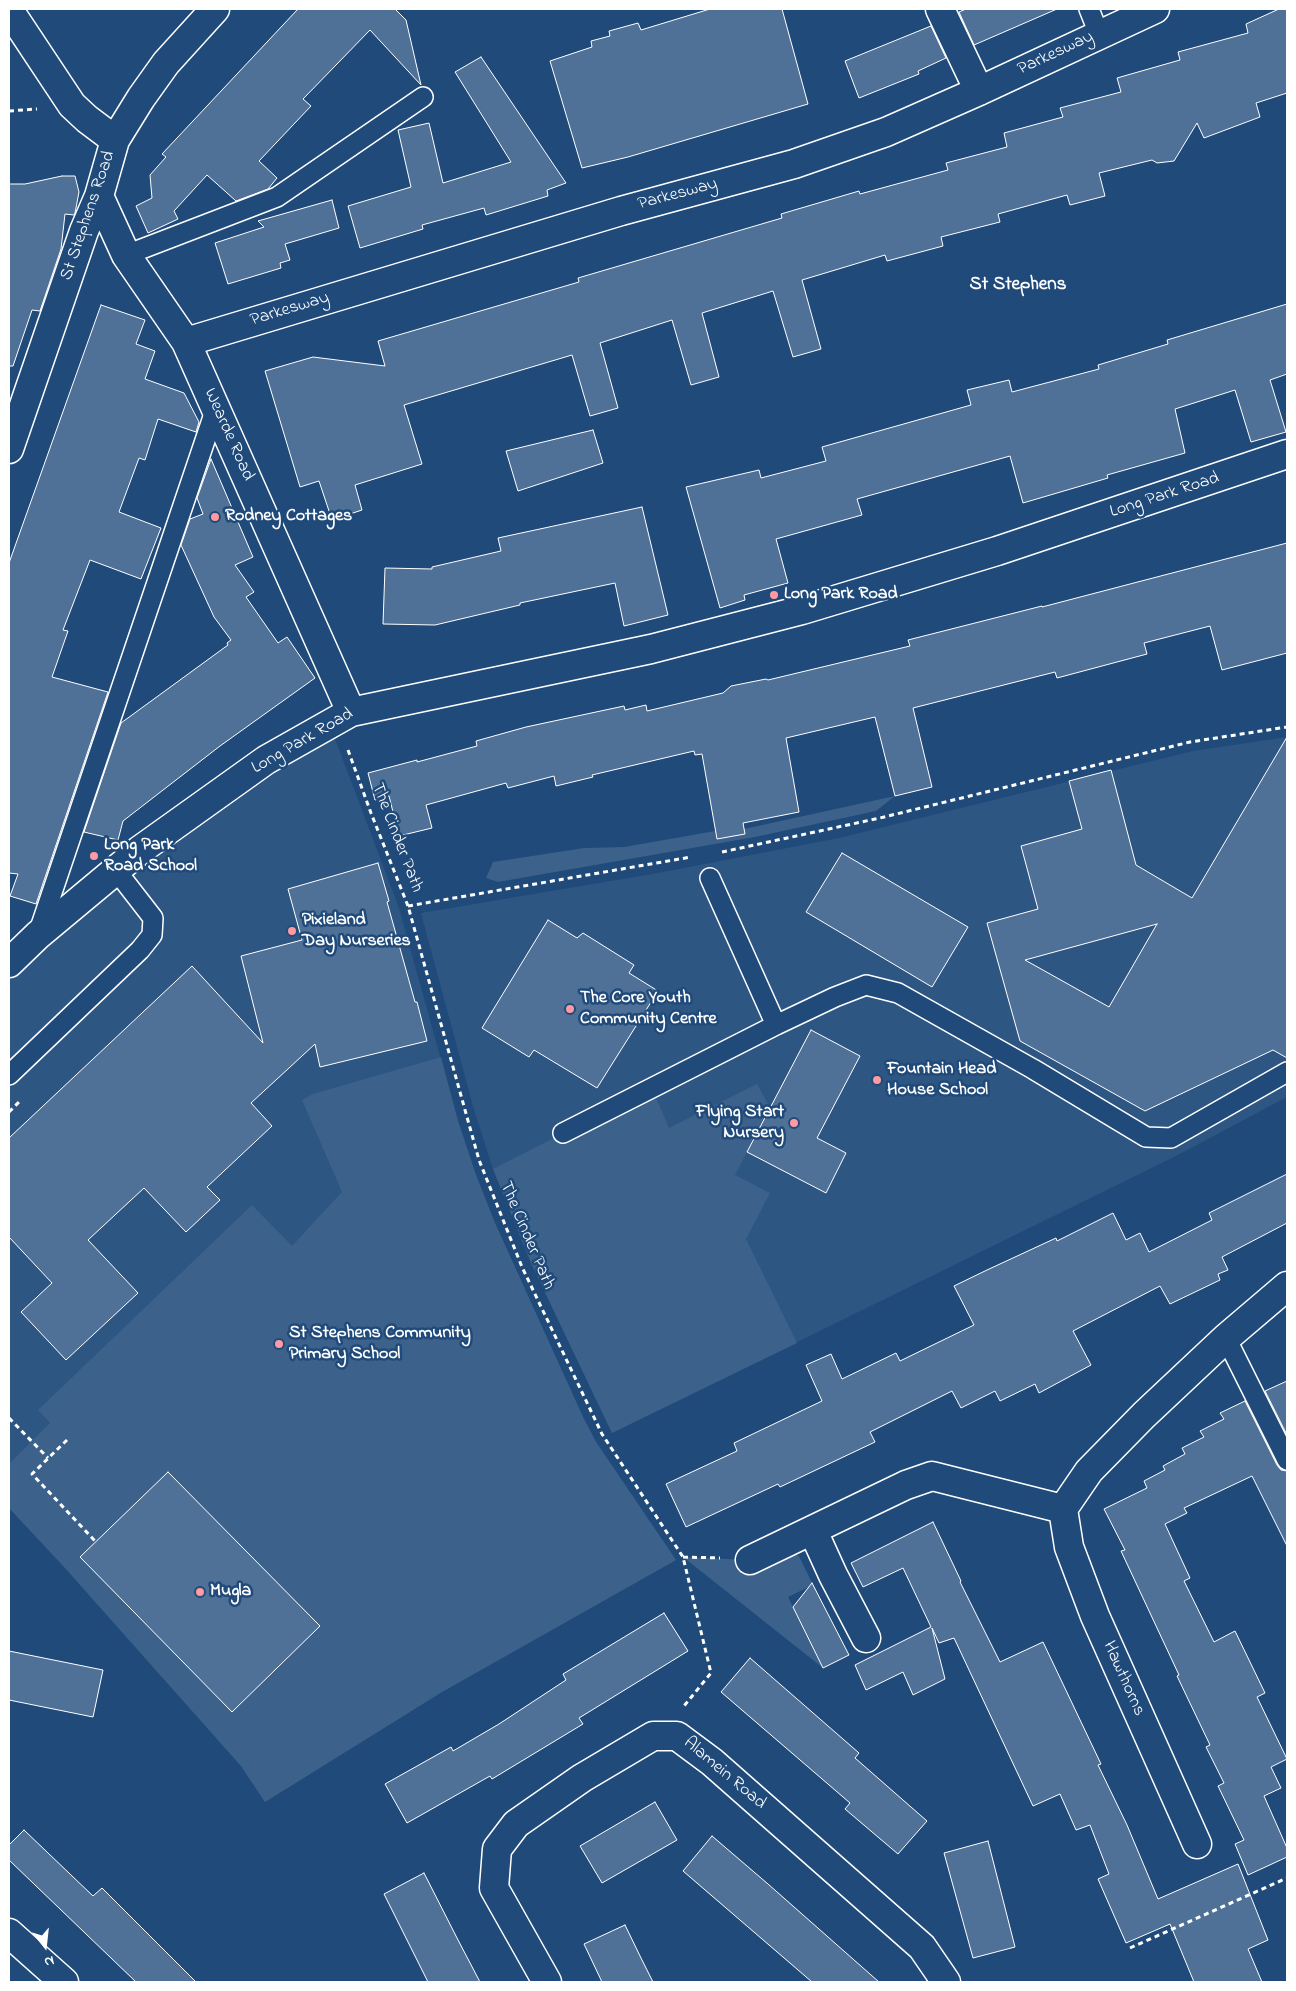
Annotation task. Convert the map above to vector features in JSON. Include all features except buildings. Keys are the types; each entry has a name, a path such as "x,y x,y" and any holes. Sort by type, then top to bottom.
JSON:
{"street":[{"name":"St Stephens Road","path":"9,449 84,231 99,196 115,140 140,98 166,63 215,9"},
{"path":"940,9 980,91"},
{"name":"Parkesway","path":"186,342 621,211 794,164 886,132 980,91 1154,9"},
{"path":"9,10 72,105 115,140"},
{"name":"Wearde Road","path":"99,196 126,255 186,342 216,408 344,715"},
{"name":"Long Park Road","path":"9,963 38,935 115,869 266,760 344,715 651,649 802,610 997,551 1287,454"},
{"path":"750,1560 906,1485 932,1476 1063,1508 1089,1471 1144,1415 1226,1338 1287,1286"},
{"name":"Hawthorns","path":"1063,1508 1069,1547 1095,1616 1197,1844"},
{"path":"813,1531 833,1575 866,1638"},
{"name":"Alamein Road","path":"546,1982 494,1888 497,1849 516,1824 582,1778 654,1736 677,1736 712,1762 922,1947 946,1982"},
{"path":"9,1933 64,1982"}],"lane":[{"path":"1089,9 1099,34"},
{"path":"126,255 277,197 423,97"},
{"path":"38,935 216,408"},
{"path":"9,1075 140,950 152,935 153,918 115,869"},
{"path":"710,878 776,1025"},
{"path":"563,1133 835,996 866,985 898,993 1033,1069 1146,1137 1170,1138 1287,1072"},
{"path":"1226,1338 1287,1460"}],"path":[{"name":"The Cinder Path","path":"344,715 371,813 408,906 479,1160 522,1267 602,1434 683,1556 711,1673 684,1707 677,1736"},
{"path":"716,853 880,818 1190,742 1287,728"},
{"path":"408,906 697,856"},
{"path":"9,1418 48,1458"},
{"path":"67,1440 32,1474 96,1542"},
{"path":"1130,1948 1287,1878"}],"shaded area":[{"name":"St Stephens Community Primary School","path":"329,723 399,908 458,1121 495,1223 596,1442 676,1560 442,1692 265,1802 241,1766 65,1568 9,1508 9,965"},
{"name":"Fountain Head House School","path":"1287,737 1287,1097 1174,1157 612,1433 531,1263 493,1169 474,1110 421,913 658,873 839,838 1193,751"},
{"path":"895,796 876,811 755,837 498,882 486,878 493,862 584,848 624,847 715,831 717,839 744,829"},
{"name":"St Stephens Community Primary School","path":"441,1057 458,1121 476,1175 495,1223 583,1417 596,1442 676,1560 442,1692 265,1802 241,1766 65,1568 9,1508 9,1464 50,1423 38,1410 252,1205 292,1246 342,1192 302,1100 313,1094"},
{"path":"757,1084 770,1108 735,1175 770,1193 746,1239 797,1343 612,1433 531,1263 493,1169 652,1088 669,1128"},
{"path":"776,1548 799,1556 813,1585 788,1597 823,1668 683,1557 750,1560"}],"place":[{"name":"Rodney Cottages","path":"215,517"},
{"name":"Long Park Road","path":"774,595"},
{"name":"Long Park Road School","path":"94,856"},
{"name":"Pixieland Day Nurseries","path":"292,931"},
{"name":"The Core Youth Community Centre","path":"570,1009"},
{"name":"Fountain Head House School","path":"877,1080"},
{"name":"Flying Start Nursery","path":"794,1123"},
{"name":"St Stephens Community Primary School","path":"279,1344"},
{"name":"Mugla","path":"200,1592"}],"district":[{"name":"St Stephens","path":"1018,286"}]}
